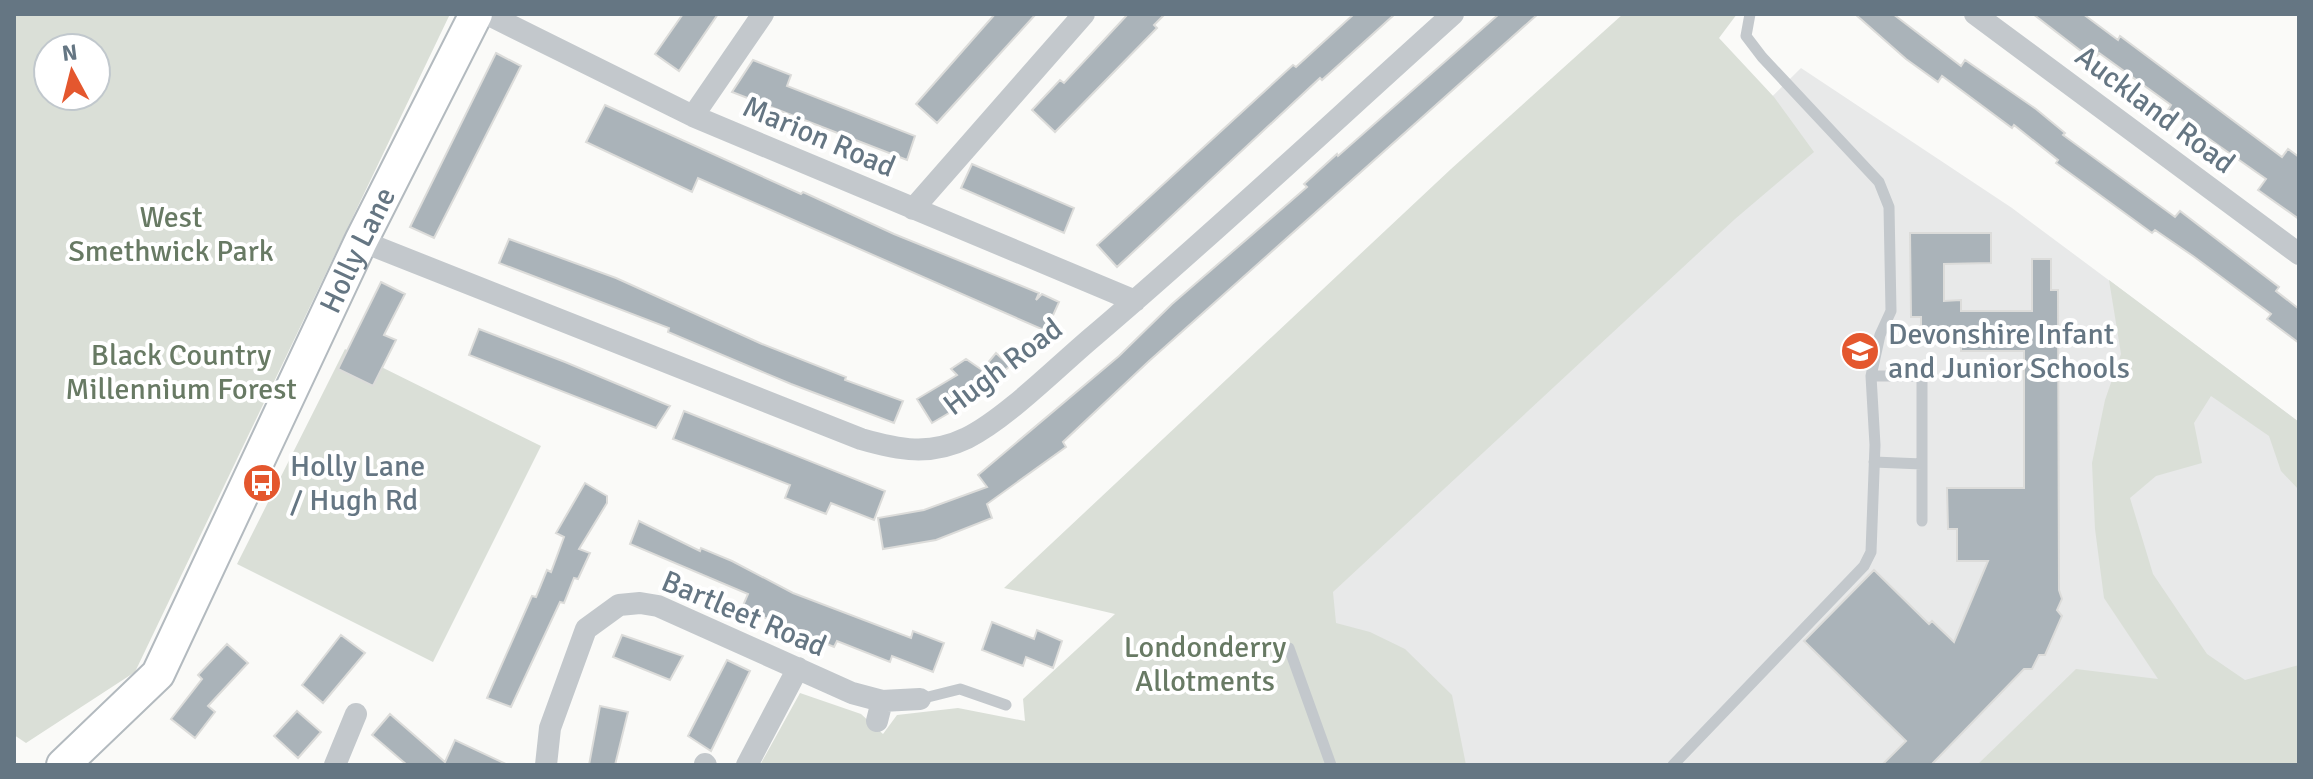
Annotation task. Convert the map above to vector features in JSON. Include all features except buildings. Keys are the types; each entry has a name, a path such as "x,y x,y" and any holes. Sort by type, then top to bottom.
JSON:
{"street":[{"name":"Holly Lane","path":"63,765 158,674 361,241 476,14"},
{"name":"Marion Road","path":"487,14 693,116 1135,301"},
{"path":"693,116 763,14"},
{"path":"913,209 1084,14"},
{"name":"Hugh Road","path":"361,241 861,439 900,450 932,451 968,437 1135,301 1453,14"},
{"name":"Auckland Road","path":"1975,14 2299,254"},
{"name":"Bartleet Road","path":"546,765 550,728 561,690 586,629 619,605 640,603 658,606 852,693 879,711 920,699"},
{"path":"747,765 798,668"},
{"path":"341,763 356,714"}],"lane":[{"path":"1673,765 1864,566 1871,552 1874,462 1871,376 1880,335 1891,311 1889,207 1879,182 1746,36 1750,14"},
{"path":"1871,376 1922,376 1922,521"},
{"path":"1874,462 1922,464"},
{"path":"1289,648 1331,765"},
{"path":"920,699 960,689 1006,705"}],"shaded area":[{"name":"Devonshire Infant and Junior Schools","path":"1801,68 2012,208 2299,422 2299,765 2101,746 2066,765 1354,765 1281,582"}],"green space":[{"name":"West Smethwick Park","path":"14,14 450,14 135,672 26,743 14,735"},
{"name":"Londonderry Allotments","path":"1623,14 1737,14 1719,38 1774,97 1814,152 1735,219 1333,592 1336,623 1370,632 1405,649 1452,695 1466,765 760,765 800,693 861,714 883,734 897,715 958,708 1025,721 1023,699 1115,614 1004,588 1451,169"},
{"path":"2109,280 2299,422 2299,490 2281,471 2269,436 2211,396 2194,423 2202,463 2156,476 2130,498 2153,574 2207,654 2245,680 2299,665 2299,765 1977,765 2076,669 2158,679 2104,598 2095,529 2092,463 2105,400 2121,354"},
{"path":"345,349 541,446 433,662 237,564"}],"place":[{"name":"Devonshire Infant and Junior Schools","path":"1860,351"},
{"name":"Holly Lane / Hugh Rd","path":"262,483"}],"park label":[{"name":"Black Country Millennium Forest","path":"181,372"}]}
